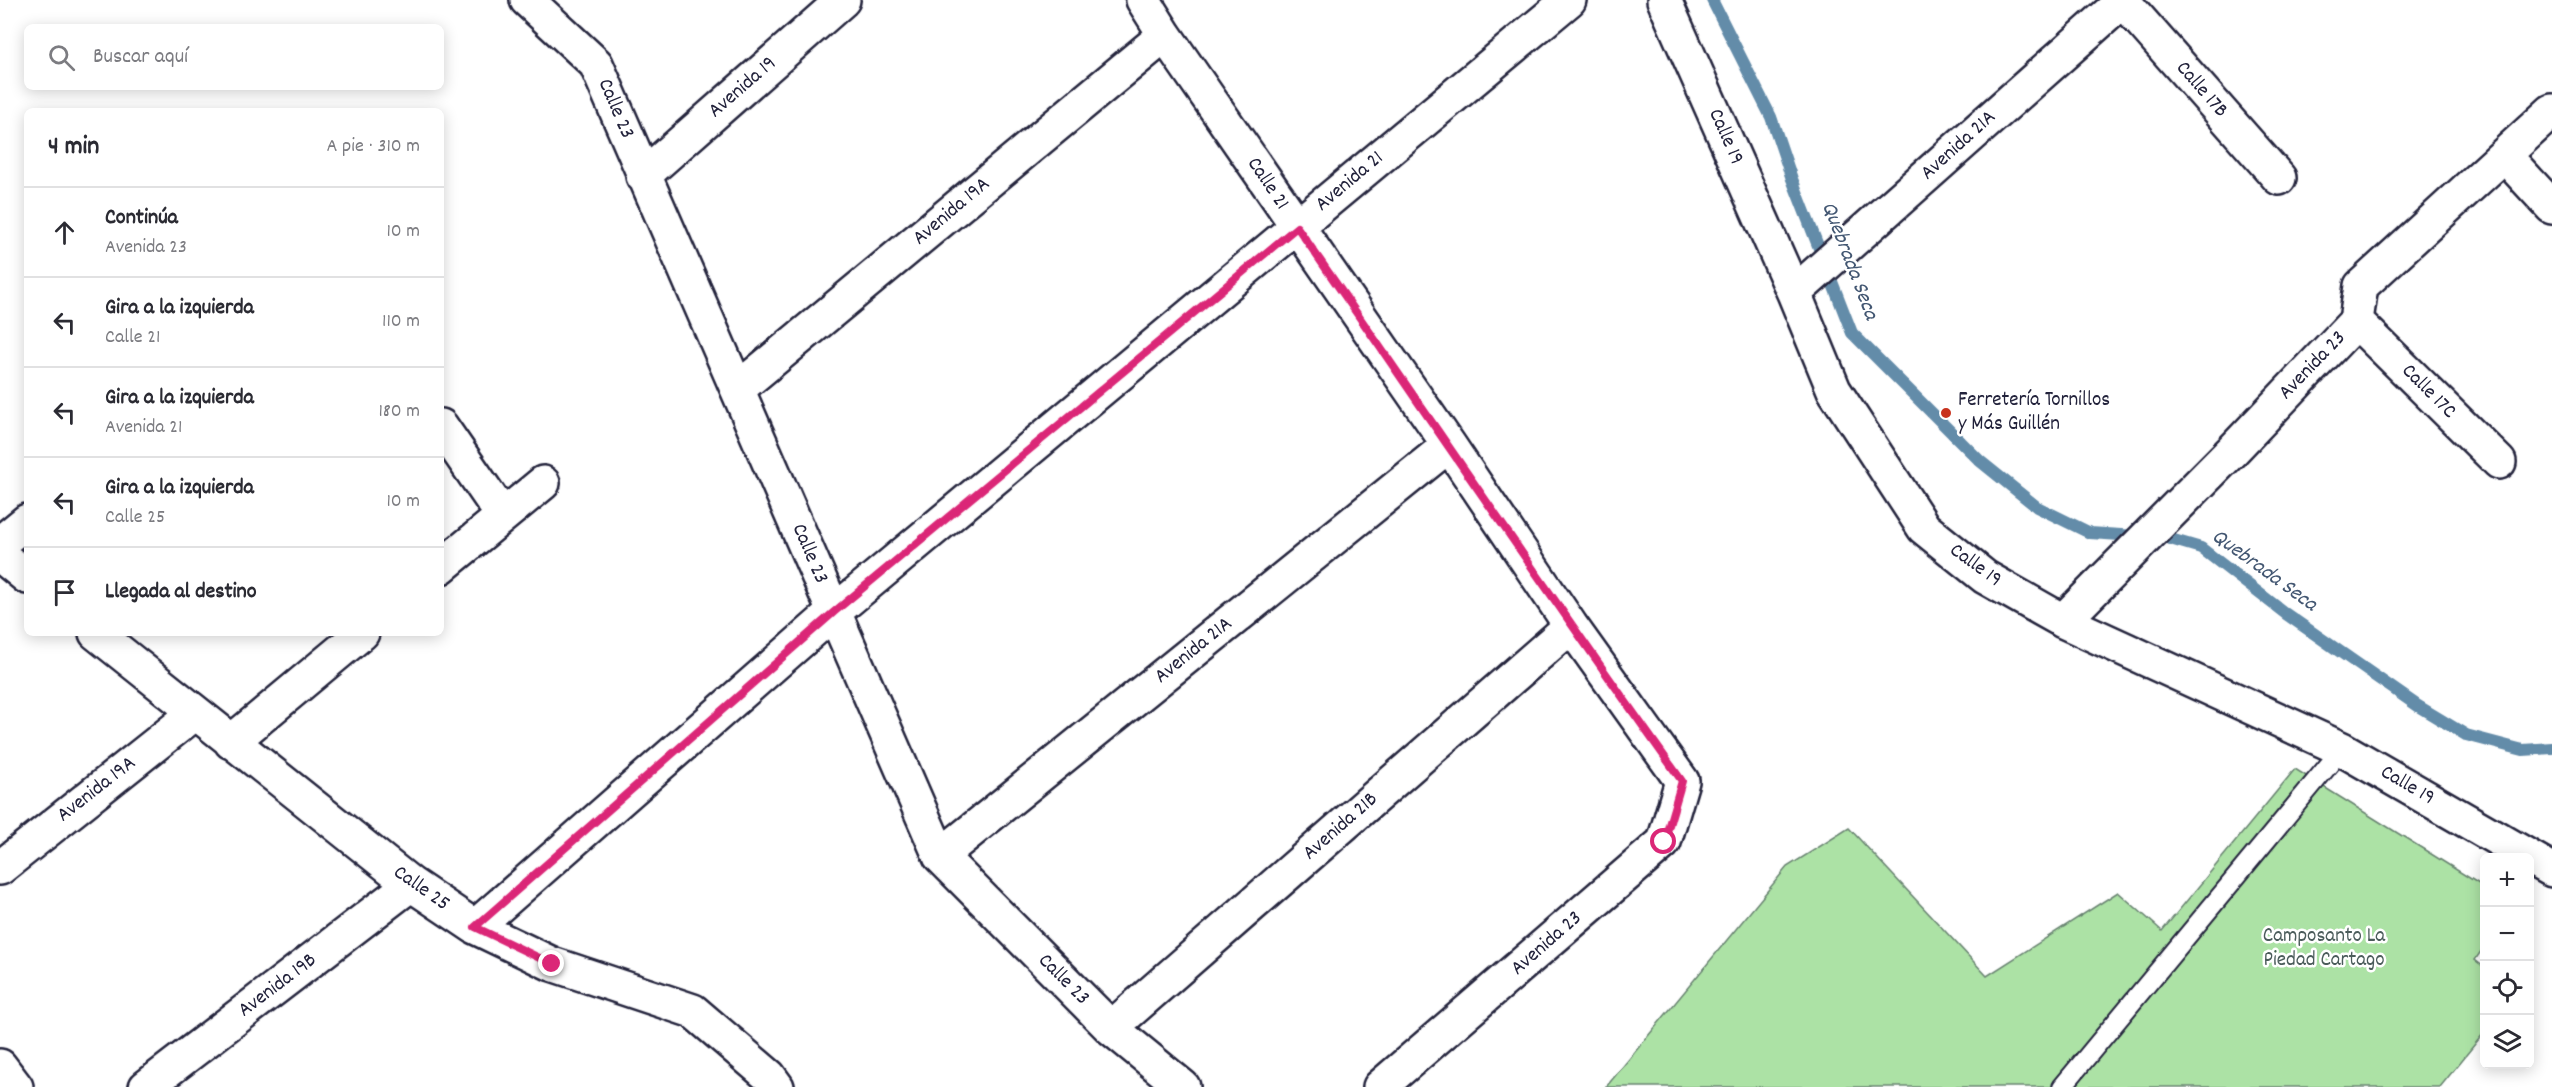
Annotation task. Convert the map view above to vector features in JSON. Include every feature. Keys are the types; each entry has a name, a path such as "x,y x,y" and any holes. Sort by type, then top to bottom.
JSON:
{"street":[{"name":"Calle 23","path":"527,0 596,64 940,856 1111,1028 1183,1087"},
{"name":"Avenida 19","path":"643,176 843,0"},
{"name":"Calle 21","path":"1143,0 1571,626 1682,781"},
{"name":"Avenida 21","path":"475,927 834,612 1569,0"},
{"name":"Calle 19","path":"1665,0 1794,293 1834,390 1924,528 1985,577 2063,621 2342,749 2552,870"},
{"name":"Avenida 21A","path":"1794,293 2123,1"},
{"name":"Calle 17B","path":"2123,1 2278,178"},
{"name":"Avenida 19A","path":"738,388 1165,35"},
{"name":"Avenida 23","path":"2063,621 2233,450 2356,321 2361,286 2552,111"},
{"path":"2504,155 2552,207"},
{"name":"Calle 17C","path":"2356,321 2499,462"},
{"path":"444,430 503,516"},
{"name":"Avenida 21A","path":"940,856 1449,445"},
{"path":"444,565 543,483"},
{"path":"0,543 24,523"},
{"path":"0,555 24,575"},
{"name":"Avenida 21B","path":"1111,1028 1571,626"},
{"name":"Calle 25","path":"100,636 411,884 475,927 552,964 693,1011 769,1076 777,1087"},
{"path":"231,742 358,636"},
{"name":"Avenida 19A","path":"0,868 195,713"},
{"name":"Avenida 23","path":"1380,1087 1664,842 1682,781"},
{"name":"Avenida 19B","path":"146,1087 411,884"},
{"path":"0,1066 16,1087"}],"lane":[{"path":"2062,1087 2342,749"}],"green space":[{"name":"Camposanto La Piedad Cartago","path":"2295,769 2480,885 2480,953 2475,960 2480,964 2480,1038 2440,1087 1606,1087 1787,867 1849,828 1987,976 2118,892 2162,931"}],"waterway":[{"name":"Quebrada Seca","path":"1712,0 1771,117 1792,179 1852,333 1980,461 2037,507 2090,533 2167,538 2201,548 2286,614 2418,706 2466,735 2523,750 2552,748"}],"place":[{"name":"Ferretería Tornillos y Más Guillén","path":"1946,413"}],"route":[{"path":"552,964 475,927 834,612 1297,227 1449,445 1571,626 1682,781 1664,842"}]}
